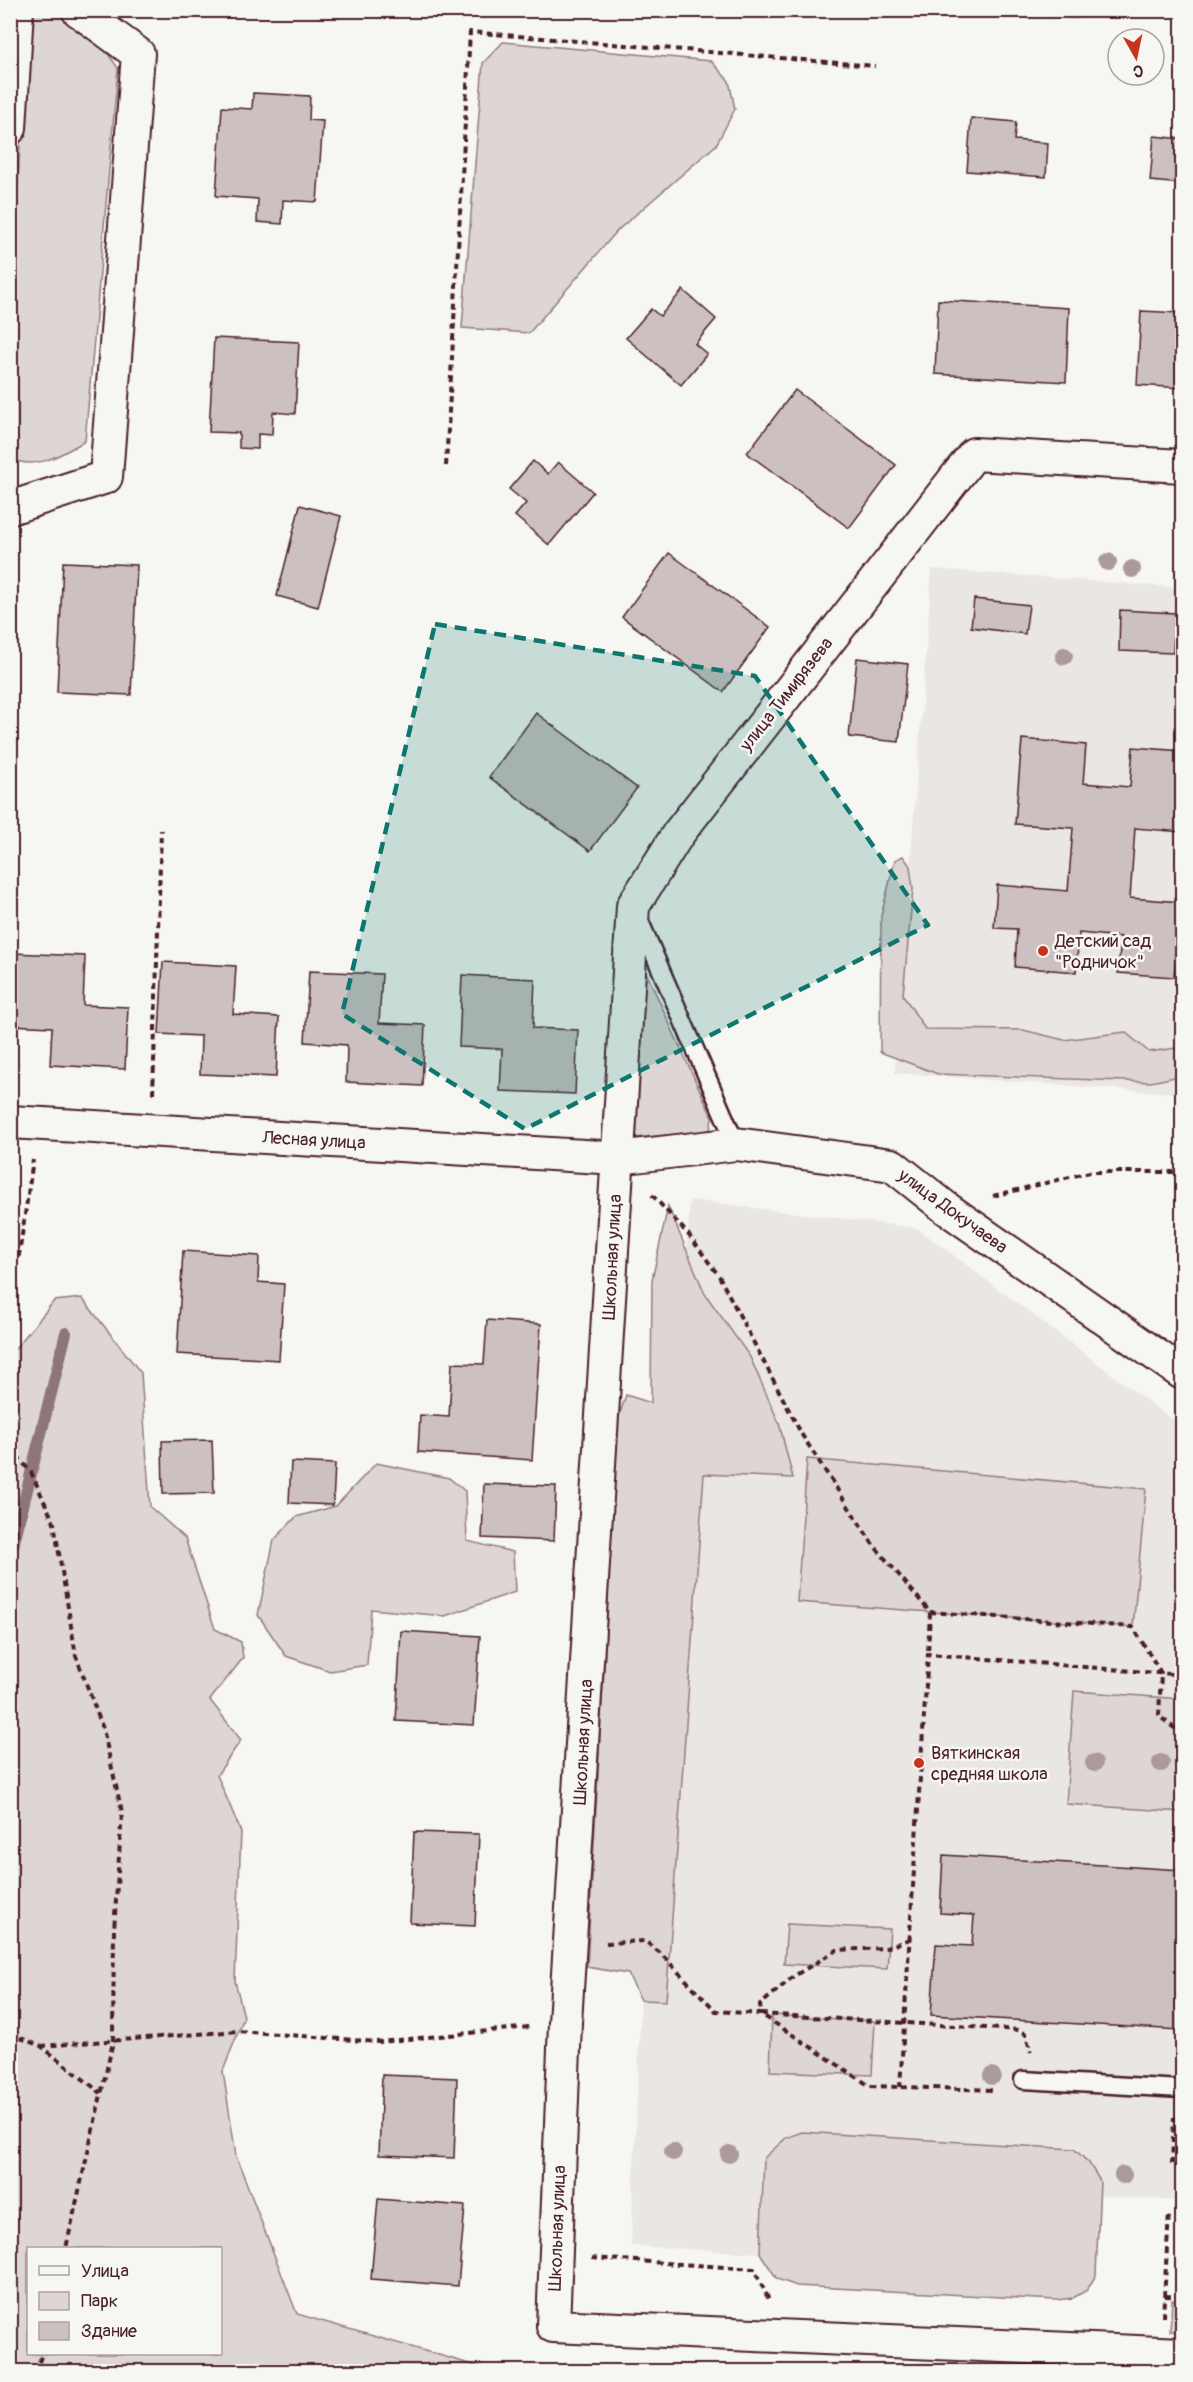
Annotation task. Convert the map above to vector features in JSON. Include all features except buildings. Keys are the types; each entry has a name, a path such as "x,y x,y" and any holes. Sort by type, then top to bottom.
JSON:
{"street":[{"path":"10,128 17,10"},
{"path":"10,508 106,477 138,54 78,10"},
{"name":"улица Тимирязева","path":"618,1158 633,906 678,834 974,454 1182,466"},
{"name":"Лесная улица","path":"24,1123 618,1158"},
{"name":"улица Докучаева","path":"618,1158 736,1144 892,1165 946,1208 1182,1373"},
{"name":"Школьная улица","path":"618,1158 565,2023 553,2326 1172,2353"}],"lane":[{"path":"633,906 736,1144"},
{"path":"1030,2080 1182,2089"}],"path":[{"path":"446,466 470,32 875,66"},
{"path":"152,1130 161,830"},
{"path":"10,1276 20,1254 24,1123"},
{"path":"618,1158 688,1234 719,1276 802,1435 872,1543 930,1612 900,2087"},
{"path":"946,1208 1090,1173 1182,1173"},
{"path":"10,1264 20,1254"},
{"path":"10,1448 31,1472 54,1523 76,1656 103,1729 122,1812 114,1930 113,2042 66,2247"},
{"path":"930,1612 1133,1627 1161,1673 1159,1716 1182,1734"},
{"path":"928,1654 1182,1674"},
{"path":"761,2014 760,2005 794,1976 837,1950 886,1948 910,1939"},
{"path":"570,1945 645,1941 659,1952 716,2012 761,2014 1025,2033 1030,2080 1007,2090 870,2086 761,2014"},
{"path":"41,2046 238,2031 379,2042 565,2023"},
{"path":"10,2034 41,2046 101,2093"},
{"path":"1172,2164 1174,2118"},
{"path":"1169,2213 1165,2296 1172,2353"},
{"path":"555,2256 754,2269"},
{"path":"1165,2296 1182,2297"},
{"path":"35,2372 42,2355"}],"highlighted area":[{"path":"435,624 755,676 928,925 525,1129 342,1014"}],"shaded area":[{"name":"Детский сад \"Родничок\"","path":"932,569 1182,588 1182,1088 1174,1093 895,1073"},
{"name":"Вяткинская средняя школа","path":"690,1200 917,1228 1182,1427 1182,1553 1173,1662 1182,1664 1182,2201 1100,2196 1096,2275 1087,2290 1073,2298 1056,2300 797,2286 777,2279 760,2253 631,2246 641,2000"}],"green space":[{"path":"57,12 78,22 96,39 118,68 85,441 48,460 29,463 11,458 11,300 27,25 35,13"},
{"path":"503,42 711,61 729,81 735,109 716,145 618,230 529,333 462,328 483,63"},
{"path":"903,856 910,866 913,889 903,995 925,1029 1023,1030 1064,1040 1125,1032 1149,1052 1176,1048 1182,1052 1180,1076 1151,1082 938,1074 880,1052 881,916 895,860"},
{"path":"640,959 712,1117 710,1131 634,1138"},
{"path":"668,1206 705,1294 750,1357 779,1423 793,1478 704,1474 666,2001 641,2000 628,1974 587,1967 618,1419 626,1395 651,1403 652,1280"},
{"path":"82,1298 141,1373 150,1507 185,1538 215,1629 241,1642 243,1658 210,1700 241,1740 217,1775 241,1832 235,1981 244,2017 223,2071 236,2156 297,2314 494,2371 11,2371 11,1354 54,1301"},
{"path":"807,1459 1146,1489 1133,1627 797,1602"},
{"path":"376,1463 449,1478 465,1491 467,1541 513,1552 515,1592 445,1616 371,1609 367,1665 330,1671 286,1656 258,1615 274,1540 296,1517 336,1506"},
{"path":"1074,1691 1182,1699 1182,1812 1066,1804"},
{"path":"787,1924 890,1929 887,1969 784,1964"},
{"path":"772,2015 875,2021 872,2075 770,2071"},
{"path":"802,2132 1074,2149 1089,2163 1100,2181 1096,2275 1087,2290 1073,2298 1056,2300 797,2286 777,2279 760,2253 764,2158 786,2138"},
{"path":"1172,2300 1182,2301 1182,2332 1170,2331"}],"waterway":[{"path":"10,1558 66,1333"}],"place":[{"name":"Детский сад \"Родничок\"","path":"1043,951"},
{"name":"Вяткинская средняя школа","path":"919,1763"}]}
